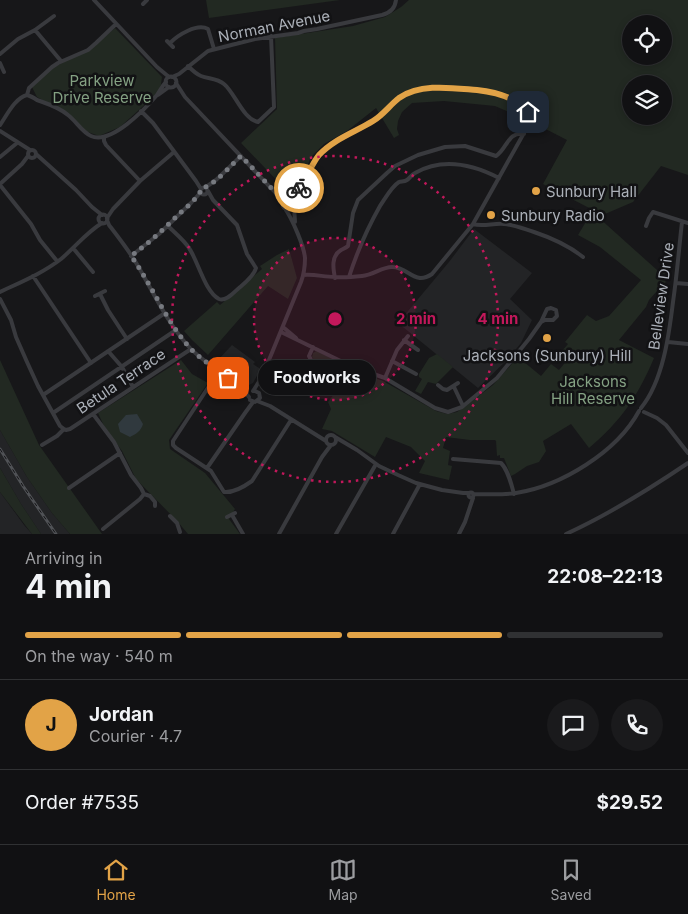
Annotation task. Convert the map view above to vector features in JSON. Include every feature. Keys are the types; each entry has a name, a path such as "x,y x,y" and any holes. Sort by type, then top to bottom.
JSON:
{"street":[{"path":"94,0 157,67 176,82 185,97"},
{"path":"143,4 147,0"},
{"name":"Norman Avenue","path":"171,77 179,74 208,51 255,39 298,33 374,18 388,13 393,9 396,2"},
{"path":"0,54 18,39 54,15"},
{"path":"27,95 30,87 52,67 61,61 88,50 116,24"},
{"path":"170,44 181,34 205,27 208,29 214,50"},
{"path":"34,30 61,61"},
{"path":"188,67 200,75 215,79 223,84 253,121 258,122 274,108 271,36"},
{"path":"0,63 4,72"},
{"path":"157,67 167,85 185,97 279,196 292,200 296,232"},
{"name":"Norman Avenue","path":"156,96 171,87 188,67"},
{"path":"0,125 21,97 27,95 62,110 84,132 91,136 97,138 104,137 122,129 156,96 171,77"},
{"path":"282,204 300,187 324,150 378,118 400,97 417,90 458,88 487,92 508,98 521,105 529,115 530,121 524,134 473,224 432,274 417,278 399,268 390,267 365,276 335,278 316,274 303,275"},
{"path":"141,111 153,123 204,191 237,226 247,254 256,268 255,273 227,298 219,299 207,286 189,247 168,226"},
{"path":"0,131 23,146 31,155 45,162 103,219 131,256 165,313 191,349 237,384 256,391 270,406 291,420 316,433 330,436 327,438 329,443 322,458 279,534"},
{"path":"335,278 334,258 348,246 355,206 361,196 390,170 410,158 436,148 465,146 496,156 510,137 519,133 524,134"},
{"path":"104,137 106,145 140,181"},
{"path":"0,157 17,143"},
{"path":"0,292 33,276 57,261 93,229 140,181 174,152"},
{"path":"31,155 0,184 32,224 40,240 57,261"},
{"path":"131,256 168,226 241,156"},
{"path":"349,277 359,248 372,220 386,196 399,182 406,181 412,174 424,168 448,163 478,168 499,178"},
{"path":"252,400 252,391 262,377 303,275 302,249 292,220 268,185"},
{"path":"286,210 292,209 294,205"},
{"path":"646,226 653,212 688,223"},
{"name":"Belleview Drive","path":"330,436 346,443 376,464 398,476 420,484 471,496 514,494 542,487 580,469 610,446 642,411 658,376 668,342 682,222"},
{"path":"473,224 517,226 559,241 583,257"},
{"path":"73,248 93,272"},
{"path":"33,276 91,363"},
{"path":"676,283 688,284"},
{"path":"95,296 103,293 108,310 127,339"},
{"path":"0,299 11,320 26,362 60,426 64,429"},
{"path":"282,329 290,336 353,366 385,378 440,410 451,411 463,406 501,373 541,322 547,309 556,310 557,316 553,320 541,322"},
{"path":"43,395 165,313"},
{"path":"54,413 176,330"},
{"path":"385,378 397,350 408,336"},
{"path":"404,340 418,350"},
{"path":"668,342 688,344"},
{"path":"314,347 309,356 322,384"},
{"name":"Betula Terrace","path":"42,445 57,436 64,429 70,429 191,349"},
{"path":"108,351 122,367 133,387"},
{"path":"392,361 416,374"},
{"path":"219,372 173,441 173,445 207,468 216,478 224,492 227,493 252,480 291,420"},
{"path":"207,468 252,400 259,395 262,377"},
{"path":"237,384 252,400 270,406"},
{"path":"438,385 446,390 456,385 463,406"},
{"path":"642,411 657,418 666,425 688,453"},
{"path":"93,414 114,442 131,475 144,492 155,502 155,506"},
{"path":"316,433 329,443 346,443"},
{"path":"329,443 336,440 335,438"},
{"path":"69,488 120,453"},
{"path":"453,459 501,462 509,477 514,494"},
{"path":"566,534 613,511 688,463"},
{"path":"336,534 376,464"},
{"path":"392,534 420,484"},
{"path":"103,529 140,499 144,492"},
{"path":"459,534 465,522 471,496"},
{"path":"231,515 242,534"},
{"path":"170,516 177,523 180,533"}],"shaded area":[{"path":"474,229 532,273 510,299 532,320 521,343 507,360 478,388 398,323"},
{"path":"232,345 255,362 253,364 259,368 253,383 249,385 217,361"},
{"path":"137,414 143,424 140,430 130,437 120,432 118,424 126,415"},
{"path":"0,430 27,477 52,513 70,534 41,534 0,468"},
{"path":"0,492 24,525 32,534 0,534"}],"green space":[{"path":"206,0 340,0 209,18"},
{"name":"Jacksons Hill Reserve","path":"409,0 688,0 688,175 661,166 633,202 598,217 657,270 667,272 664,291 657,291 619,340 654,358 635,396 619,418 589,448 571,424 543,441 546,451 539,462 527,466 511,476 504,458 500,458 500,455 497,456 495,440 470,440 446,437 443,448 450,451 448,465 452,466 449,480 419,473 425,461 411,447 386,437 375,457 332,431 322,429 331,409 328,402 334,394 312,357 316,351 359,372 383,381 436,411 447,414 457,412 493,385 518,357 541,376 551,364 559,370 568,359 561,352 568,344 565,342 587,315 596,321 609,316 641,280 600,247 578,235 593,210 543,184 567,140 495,106 444,101 412,103 402,112 398,121 397,129 399,135 394,138 376,108 347,131 324,144 311,157 303,176 289,193 241,143 277,109 275,38 353,26 385,17"},
{"name":"Parkview Drive Reserve","path":"115,28 162,77 160,91 120,127 99,136 85,131 63,111 37,97 32,87 53,67 87,51"},
{"path":"289,249 297,278 288,299 268,286 208,355 184,331 217,302 220,305 262,269 260,266"},
{"path":"437,354 453,367 436,384 428,382 421,394 415,391 422,379 419,377 419,374 429,358"},
{"path":"0,360 39,445 102,534 70,534 52,513 27,477 0,430"},
{"path":"181,360 192,374 208,383 169,440 170,449 205,473 235,509 229,519 240,534 188,534 136,479 122,451 104,426 98,413"},
{"path":"0,468 41,534 32,534 0,492"}],"railway":[{"path":"0,449 56,534"}],"way so far":[{"path":"228,378 191,349 180,336 131,256 168,226 198,196 202,188 216,180 241,156 279,196 287,199 299,188"}],"place":[{"name":"Sunbury Hall","path":"536,191"},
{"name":"Sunbury Radio","path":"491,215"},
{"name":"Jacksons (Sunbury) Hill","path":"547,338"},
{"name":"Foodworks","path":"228,378"}],"route":[{"path":"299,188 324,150 334,142 378,118 396,101 413,91 428,88 458,88 487,92 514,100 528,112"}]}
